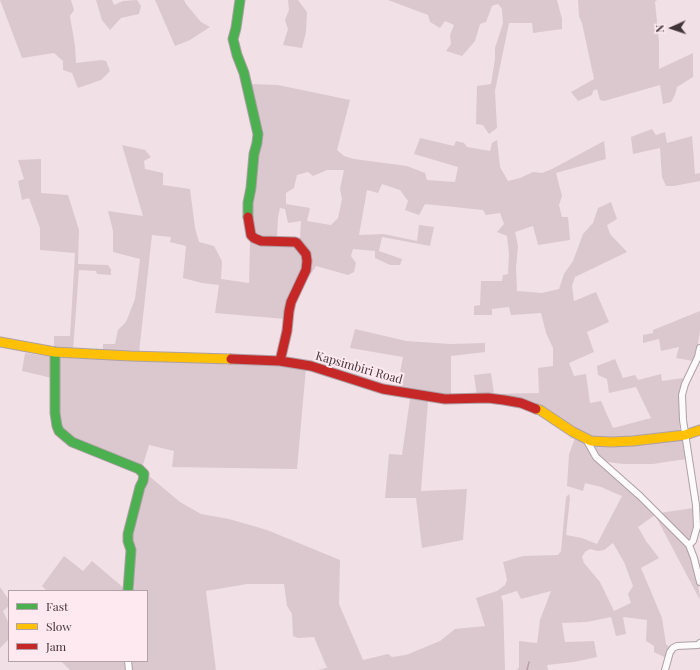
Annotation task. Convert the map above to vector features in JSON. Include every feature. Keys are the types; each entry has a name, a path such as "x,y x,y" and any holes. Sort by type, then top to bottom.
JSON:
{"street":[{"path":"240,0 236,28 232,39 244,73 258,134 248,203 251,235 261,241 295,242 306,254 307,261 306,270 291,302 287,331 280,361"},
{"name":"Kapsimbiri Road","path":"0,342 55,352 280,361 311,366 383,389 423,396 445,398 488,398 522,403 540,410 591,441 633,441 685,435 700,430"},
{"path":"689,546 699,528 683,420 682,394 685,384 698,357 700,348"},
{"path":"55,352 55,413 57,426 60,431 72,442 139,469 144,474 128,534 128,541 131,550 128,590"},
{"path":"586,439 596,457 640,496 689,546 694,558 700,582"},
{"path":"666,670 670,652 673,648 677,646 698,645 700,643"}],"shaded area":[{"path":"0,0 71,0 74,10 70,16 76,63 102,60 106,61 110,71 101,80 78,88 72,73 63,70 63,61 54,53 22,58"},
{"path":"96,0 112,0 114,5 123,1 137,0 141,6 139,14 121,18 110,30 102,20"},
{"path":"155,0 184,0 201,22 210,27 190,40 175,46"},
{"path":"288,0 298,0 307,12 306,32 302,48 283,45 288,29 285,20 289,10"},
{"path":"388,0 557,0 562,19 562,29 533,33 532,23 509,23 495,91 497,128 489,134 483,125 476,124 477,86 491,84 495,59 495,48 503,23 502,9 498,4 492,6 486,22 480,24 475,41 462,56 446,51 451,44 450,35 454,25 445,21 440,28 430,22 428,15"},
{"path":"578,0 657,0 655,2 659,42 659,69 693,53 693,77 677,87 671,102 663,104 660,85 604,101 600,100 597,89 593,91 592,95 578,101 571,92 594,79 582,23 579,16"},
{"path":"249,84 278,85 350,100 337,150 344,156 354,159 407,166 425,173 427,180 455,182 458,167 414,154 420,138 454,146 456,141 464,143 467,147 490,151 492,143 497,140 500,167 508,181 520,178 533,172 542,173 552,169 604,141 606,159 556,173 562,196 559,205 562,217 568,217 570,240 538,245 533,226 515,232 518,246 516,268 517,291 542,293 559,289 564,274 573,261 583,234 593,223 598,208 611,202 617,219 607,225 610,234 627,252 575,277 572,286 574,301 596,292 609,322 587,332 594,352 569,363 574,376 586,374 590,403 601,401 613,428 651,418 636,387 609,393 607,379 598,375 597,366 615,359 623,378 635,375 638,380 661,374 662,381 683,378 679,395 680,433 646,437 592,438 574,429 552,413 477,396 474,375 491,373 494,394 539,393 538,368 553,366 553,348 546,333 541,313 511,315 509,307 492,309 492,315 474,315 474,306 480,305 481,281 502,281 503,275 508,274 509,254 507,236 497,232 504,224 500,213 486,215 483,210 425,204 419,215 405,210 408,201 400,190 382,184 378,193 367,190 359,235 384,234 417,241 419,225 434,227 430,246 382,237 379,251 402,259 400,265 390,265 375,258 375,251 353,249 351,256 356,263 354,272 348,275 316,266 304,284 291,315 292,306 308,270 302,243 265,239 253,233 251,208 256,157","holes":["327,170 344,170 340,189 342,199 338,218 331,225 307,221 310,208 286,204 286,193 294,188 297,175 308,172 313,176","280,208 285,209 288,223 301,221 300,238 277,237"]},
{"path":"652,129 656,135 665,132 667,143 692,136 695,174 700,173 700,181 666,186 662,177 660,148 633,154 631,137"},
{"path":"122,145 145,150 151,157 144,161 145,169 163,173 163,185 190,189 195,228 199,242 214,246 222,261 221,279 249,283 250,242 293,244 298,247 305,263 287,300 285,319 215,313 219,285 202,283 183,278 186,246 170,242 171,237 152,235 139,353 103,351 103,344 115,344 118,330 126,322 135,299 140,259 113,252 113,231 108,211 143,216"},
{"path":"41,159 41,193 68,195 79,230 78,264 108,265 111,269 111,275 97,274 96,271 79,270 73,350 54,349 54,336 70,336 75,253 40,250 40,228 29,198 22,200 18,181 24,179 18,160"},
{"path":"700,311 700,330 697,350 693,361 676,358 679,347 661,351 659,339 643,343 643,335 653,333 653,330"},
{"path":"355,329 406,341 450,344 485,343 485,352 451,356 451,396 425,394 397,388 403,357 350,348"},
{"path":"25,353 52,357 52,378 22,371"},
{"path":"58,355 280,364 306,368 297,469 172,467 174,451 149,445 142,468 75,440 60,427"},
{"path":"410,399 428,401 421,491 467,489 463,540 422,548 416,498 385,498 389,454 402,455"},
{"path":"575,438 584,443 591,455 655,515 638,527 646,541 659,558 641,568 662,618 666,644 669,647 666,651 666,658 654,652 654,646 646,641 647,620 623,617 626,634 616,636 611,617 587,622 562,623 565,642 594,641 597,657 574,662 547,665 548,670 517,670 519,667 519,641 537,643 540,620 551,591 521,599 517,591 501,596 503,602 505,670 317,670 327,668 314,637 298,638 293,636 292,614 287,606 284,584 247,584 206,591 216,670 131,670 130,662 148,662 148,590 130,590 130,540 146,479 149,476 180,502 201,514 229,519 267,530 340,560 339,604 363,660 388,654 392,657 406,655 440,641 455,629 485,626 476,598 497,591 505,585 507,580 503,562 523,556 558,555 561,551 566,497 569,494 570,498 566,535 582,538 597,544 622,496 601,487 585,483 583,491 567,486 569,454","holes":["613,543 624,562 633,586 628,594 631,603 614,611 600,582 584,563 582,557 585,552 590,549 598,551 604,550"]},
{"path":"683,439 686,459 653,464 623,464 608,462 598,455 592,445"},
{"path":"694,508 695,527 691,539 686,539 659,513"},
{"path":"655,515 688,548 698,582 700,600"},
{"path":"64,556 83,571 92,561 125,590 46,590 42,586"},
{"path":"0,587 8,599 8,607 3,611 8,622 8,640 0,648"},
{"path":"62,662 124,662 126,670 70,670"}],"waterway":[{"path":"527,670 529,662"}],"traffic: fast":[{"path":"240,0 233,39 244,73 258,134 248,203 248,217"},
{"path":"55,352 55,413 59,431 72,442 139,469 144,474 128,534 128,541 131,550 128,590"}],"traffic: slow":[{"path":"0,342 55,352 231,359"},
{"path":"536,409 540,410 573,432 591,441 633,441 685,435 700,430"}],"traffic: jam":[{"path":"248,217 251,235 254,238 261,241 295,242 306,254 306,270 291,302 287,331 280,361"},
{"path":"231,359 280,361 311,366 383,389 445,399 488,398 504,400 521,403 536,409"}]}
